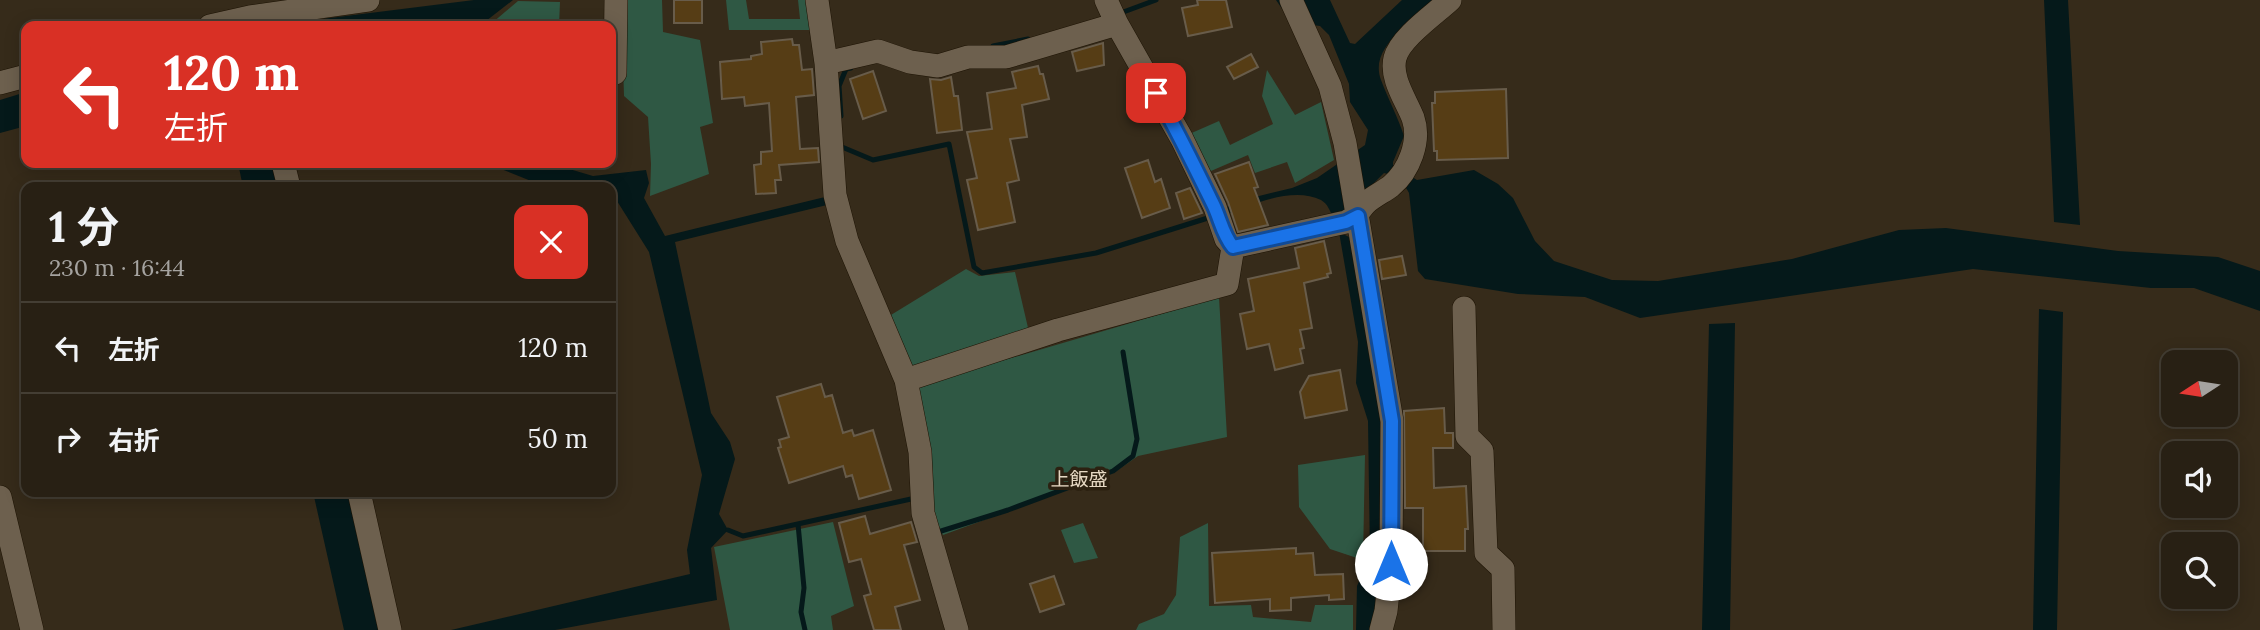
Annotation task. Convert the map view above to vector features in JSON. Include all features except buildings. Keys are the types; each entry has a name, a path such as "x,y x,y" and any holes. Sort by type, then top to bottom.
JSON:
{"street":[{"path":"256,21 368,0"},
{"path":"615,0 615,21"},
{"path":"817,0 827,63 835,195 847,241 906,380 920,452 923,513 957,630"},
{"path":"1291,0 1330,86 1345,143 1346,221 1392,421 1391,564 1381,630"},
{"path":"1233,247 1346,221 1399,176 1415,144 1414,122 1395,77 1395,57 1406,39 1450,0"},
{"path":"827,63 878,51 910,62 938,66 968,58 1006,57 1113,14 1182,139 1217,213 1226,239 1233,247"},
{"path":"0,83 21,77"},
{"path":"906,380 1058,330 1227,285 1233,247"},
{"path":"1464,308 1467,436 1482,451 1486,553 1503,569 1504,630"},
{"path":"360,497 390,630"},
{"path":"0,498 32,630"}],"green space":[{"path":"621,0 662,0 663,32 700,40 713,123 700,127 709,174 650,196 648,117 624,96"},
{"path":"726,0 746,0 749,19 800,19 798,0 808,0 812,30 729,30"},
{"path":"518,1 560,2 559,21 494,21"},
{"path":"1267,70 1295,115 1321,102 1334,160 1295,183 1287,162 1255,173 1248,155 1204,174 1187,135 1219,121 1230,145 1273,124 1262,96"},
{"path":"966,269 979,276 1015,272 1029,332 912,368 886,318"},
{"path":"1219,297 1227,437 1138,456 1115,472 943,535 928,503 916,386"},
{"path":"1365,455 1363,560 1330,549 1299,507 1298,465"},
{"path":"833,522 854,606 831,616 833,630 730,630 714,547"},
{"path":"1083,523 1098,558 1074,563 1061,530"},
{"path":"1208,523 1209,606 1251,605 1253,617 1311,622 1315,605 1353,605 1353,630 1136,630 1139,624 1164,614 1176,595 1180,537"}],"shaded area":[{"path":"474,0 513,0 486,21 306,21"},
{"path":"1276,0 1330,0 1350,43 1355,44 1402,0 1437,0 1396,35 1381,56 1381,80 1404,136 1393,165 1417,180 1474,170 1498,184 1513,198 1535,241 1554,261 1612,280 1658,281 1792,259 1899,230 1946,228 2118,251 2218,257 2260,271 2260,311 2194,288 2151,288 1973,269 1640,318 1585,297 1518,294 1425,279 1418,271 1409,193 1402,183 1388,174 1384,173 1342,215 1333,218 1321,200 1299,195 1275,198 1230,213 1226,211 1227,207 1317,178 1365,145 1368,130 1350,102 1349,84 1329,35 1320,26 1291,22"},
{"path":"2044,0 2068,0 2080,225 2054,222"},
{"path":"21,94 21,127 0,133 0,100"},
{"path":"239,168 274,168 277,182 242,182"},
{"path":"498,168 566,168 593,176 646,170 649,183 644,198 665,236 825,197 827,205 675,242 711,413 730,442 735,459 719,514 728,530 711,548 717,600 555,630 451,630 690,574 687,550 702,475 649,252 616,201 616,182 534,182"},
{"path":"1339,232 1353,239 1382,404 1383,552 1373,630 1356,630 1357,586 1370,556 1368,421 1356,383 1358,342"},
{"path":"2039,309 2063,312 2057,630 2033,630"},
{"path":"1735,323 1730,630 1702,630 1709,324"},
{"path":"314,497 349,497 379,630 344,630"}],"waterway":[{"path":"1118,14 1156,0"},
{"path":"993,46 1028,39"},
{"path":"841,116 839,86 846,69 851,68"},
{"path":"842,147 873,160 949,144 974,267 982,273 1096,253 1211,217"},
{"path":"938,532 1008,510 1113,471 1133,456 1137,439 1123,352"},
{"path":"728,530 743,536 911,499"},
{"path":"798,524 804,588 801,612 805,630"}],"district":[{"name":"上飯盛","path":"1079,479"}],"route":[{"path":"1156,93 1215,207 1226,239 1233,247 1346,222 1358,216 1392,421 1391,564"}]}
